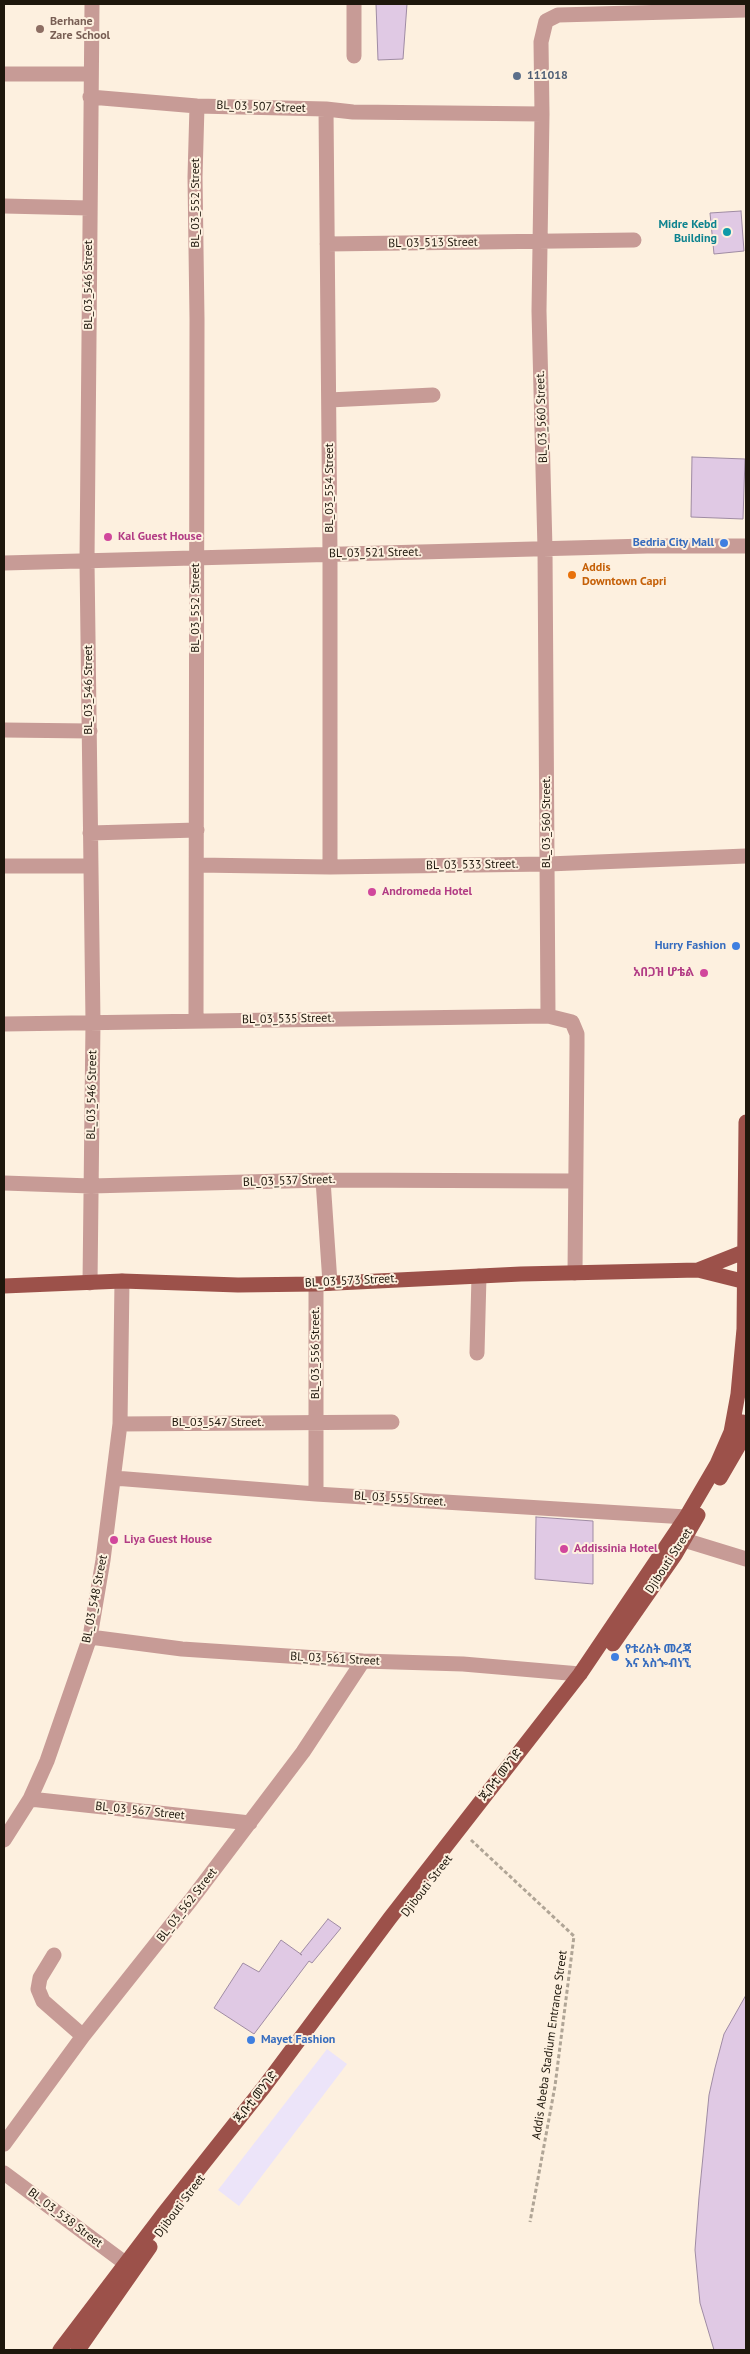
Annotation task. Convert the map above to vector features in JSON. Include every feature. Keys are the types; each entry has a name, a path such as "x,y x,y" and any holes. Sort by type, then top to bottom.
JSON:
{"main road":[{"name":"ጂቡቲ መንገድ","path":"60,2350 125,2263 264,2087 390,1918 580,1674 686,1517 717,1464 732,1432 745,1328 746,1122"},
{"path":"698,1270 745,1251"},
{"name":"BL_03_573 Street.","path":"4,1286 122,1281 238,1285 698,1270"},
{"path":"698,1270 746,1282"},
{"name":"Djibouti Street","path":"78,2350 169,2220 595,1670 684,1540 738,1447 746,1405"}],"street":[{"path":"90,97 92,4"},
{"path":"354,4 354,56"},
{"name":"BL_03_560 Street.","path":"548,1016 545,549 539,311 542,114 541,42 546,21 558,15 746,10"},
{"path":"4,74 91,74"},
{"name":"BL_03_507 Street","path":"90,97 198,106 326,109 353,112 542,114"},
{"name":"BL_03_546 Street","path":"90,97 87,561 93,1022 90,1283"},
{"name":"BL_03_552 Street","path":"196,1020 195,177 198,106"},
{"name":"BL_03_554 Street","path":"326,109 330,554 330,867"},
{"path":"4,206 89,208"},
{"name":"BL_03_513 Street","path":"327,244 634,240"},
{"path":"329,400 432,395"},
{"name":"BL_03_521 Street.","path":"4,564 330,554 746,546"},
{"path":"4,730 90,731"},
{"path":"90,833 197,830"},
{"name":"BL_03_533 Street.","path":"197,865 330,867 548,864 746,856"},
{"path":"4,866 90,866"},
{"name":"BL_03_535 Street.","path":"4,1024 548,1016 572,1022 577,1034 578,1045 574,1181"},
{"name":"BL_03_537 Street.","path":"4,1183 91,1186 323,1180 574,1181"},
{"name":"BL_03_556 Street.","path":"316,1494 316,1423 323,1283 323,1180"},
{"path":"574,1181 575,1273"},
{"path":"477,1353 479,1276"},
{"name":"BL_03_548 Street","path":"4,1840 30,1799 66,1712 90,1637 114,1478 120,1424 122,1281"},
{"path":"316,1423 392,1422"},
{"name":"BL_03_547 Street.","path":"120,1424 316,1423"},
{"name":"BL_03_555 Street.","path":"114,1478 316,1494 686,1517"},
{"path":"684,1540 746,1559"},
{"name":"BL_03_561 Street","path":"90,1637 182,1649 363,1661 463,1664 580,1674"},
{"name":"BL_03_562 Street","path":"4,2144 83,2036 192,1900 303,1752 363,1661"},
{"name":"BL_03_567 Street","path":"30,1799 250,1823"},
{"path":"54,1955 40,1978 38,1990 43,2001 83,2036"},
{"name":"BL_03_538 Street","path":"4,2173 125,2263"}],"path":[{"name":"Addis Abeba Stadium Entrance Street","path":"460,1829 574,1936 555,2086 530,2222"}],"shaded area":[{"path":"327,2049 347,2064 239,2206 218,2190"}],"building":[{"path":"376,4 407,4 403,59 378,60"},
{"name":"Midre Kebd Building","path":"741,211 744,251 714,254 710,213"},
{"path":"692,457 745,459 743,519 691,517"},
{"name":"Addissinia Hotel","path":"536,1517 593,1521 593,1584 535,1579"},
{"path":"328,1919 341,1928 312,1963 309,1961 254,2034 214,2008 243,1963 259,1972 281,1940 300,1954"},
{"path":"746,1995 746,2350 714,2350 700,2303 695,2250 699,2197 709,2095 715,2068 724,2034"}],"place":[{"name":"Berhane Zare School","path":"40,29"},
{"name":"111018","path":"517,76"},
{"name":"Midre Kebd Building","path":"727,232"},
{"name":"Kal Guest House","path":"108,537"},
{"name":"Bedria City Mall","path":"724,543"},
{"name":"Addis Downtown Capri","path":"572,575"},
{"name":"Andromeda Hotel","path":"372,892"},
{"name":"Hurry Fashion","path":"736,946"},
{"name":"አበጋዝ ሆቴል","path":"704,973"},
{"name":"Liya Guest House","path":"114,1540"},
{"name":"Addissinia Hotel","path":"564,1549"},
{"name":"የቱሪስት መረጃ እና አስጐብነኚ","path":"615,1657"},
{"name":"Mayet Fashion","path":"251,2040"}]}
